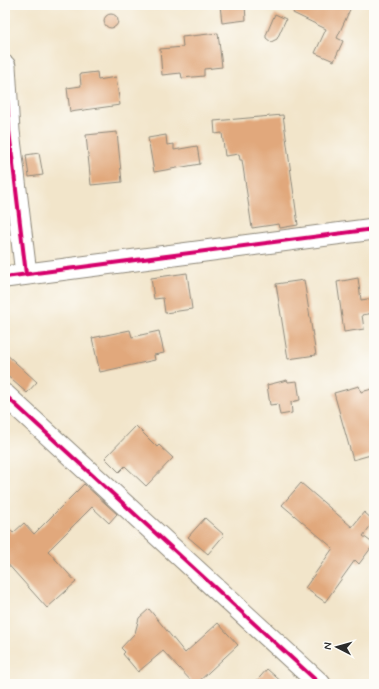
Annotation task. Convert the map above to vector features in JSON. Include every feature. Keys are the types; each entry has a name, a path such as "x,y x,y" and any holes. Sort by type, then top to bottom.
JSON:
{"street":[{"path":"5,66 9,130 26,274"},
{"path":"5,277 374,230"},
{"path":"5,395 320,684"}],"building":[{"path":"220,5 245,5 246,20 222,23"},
{"path":"297,5 352,5 337,38 343,41 334,61 315,53 326,29 293,13"},
{"path":"111,14 116,16 118,21 116,26 111,28 106,26 104,21 106,16"},
{"path":"275,14 286,19 277,39 271,42 266,38 266,35"},
{"path":"218,33 222,67 204,69 204,76 182,78 181,73 162,75 160,49 183,47 182,37"},
{"path":"97,72 98,80 116,77 120,105 70,112 67,88 81,86 80,74"},
{"path":"283,115 298,225 280,228 279,224 252,228 242,160 240,160 239,154 225,156 222,133 215,134 214,121"},
{"path":"117,132 122,182 91,185 86,135"},
{"path":"166,135 167,145 174,144 174,150 197,146 200,164 154,172 148,138"},
{"path":"39,153 43,175 29,177 26,155"},
{"path":"187,273 192,309 165,313 163,298 154,299 151,278"},
{"path":"358,278 361,300 374,298 374,313 362,315 364,329 344,332 337,282"},
{"path":"304,280 316,355 288,359 276,284"},
{"path":"130,330 132,337 159,331 164,353 154,355 155,360 100,372 92,338"},
{"path":"5,353 37,382 27,393 5,374"},
{"path":"287,380 288,382 297,381 300,400 291,402 292,413 280,415 278,404 270,405 267,385"},
{"path":"359,386 361,392 372,389 374,397 374,454 353,460 334,393"},
{"path":"136,426 157,447 159,445 173,458 146,486 125,466 119,472 105,458"},
{"path":"301,483 352,527 364,512 374,521 363,536 374,544 359,564 355,560 325,602 305,588 333,548 282,505"},
{"path":"84,484 117,514 109,523 92,507 48,551 76,582 47,608 5,561 5,524 13,533 24,523 34,534"},
{"path":"205,518 224,535 208,554 188,537"},
{"path":"149,609 185,653 218,623 238,645 196,684 194,684 163,651 138,672 123,654 125,652 121,648 135,633 139,618"},
{"path":"267,669 284,684 254,684"}],"cycle path":[{"path":"5,66 9,131 26,274"},
{"path":"5,277 374,229"},
{"path":"5,395 320,684"}]}
